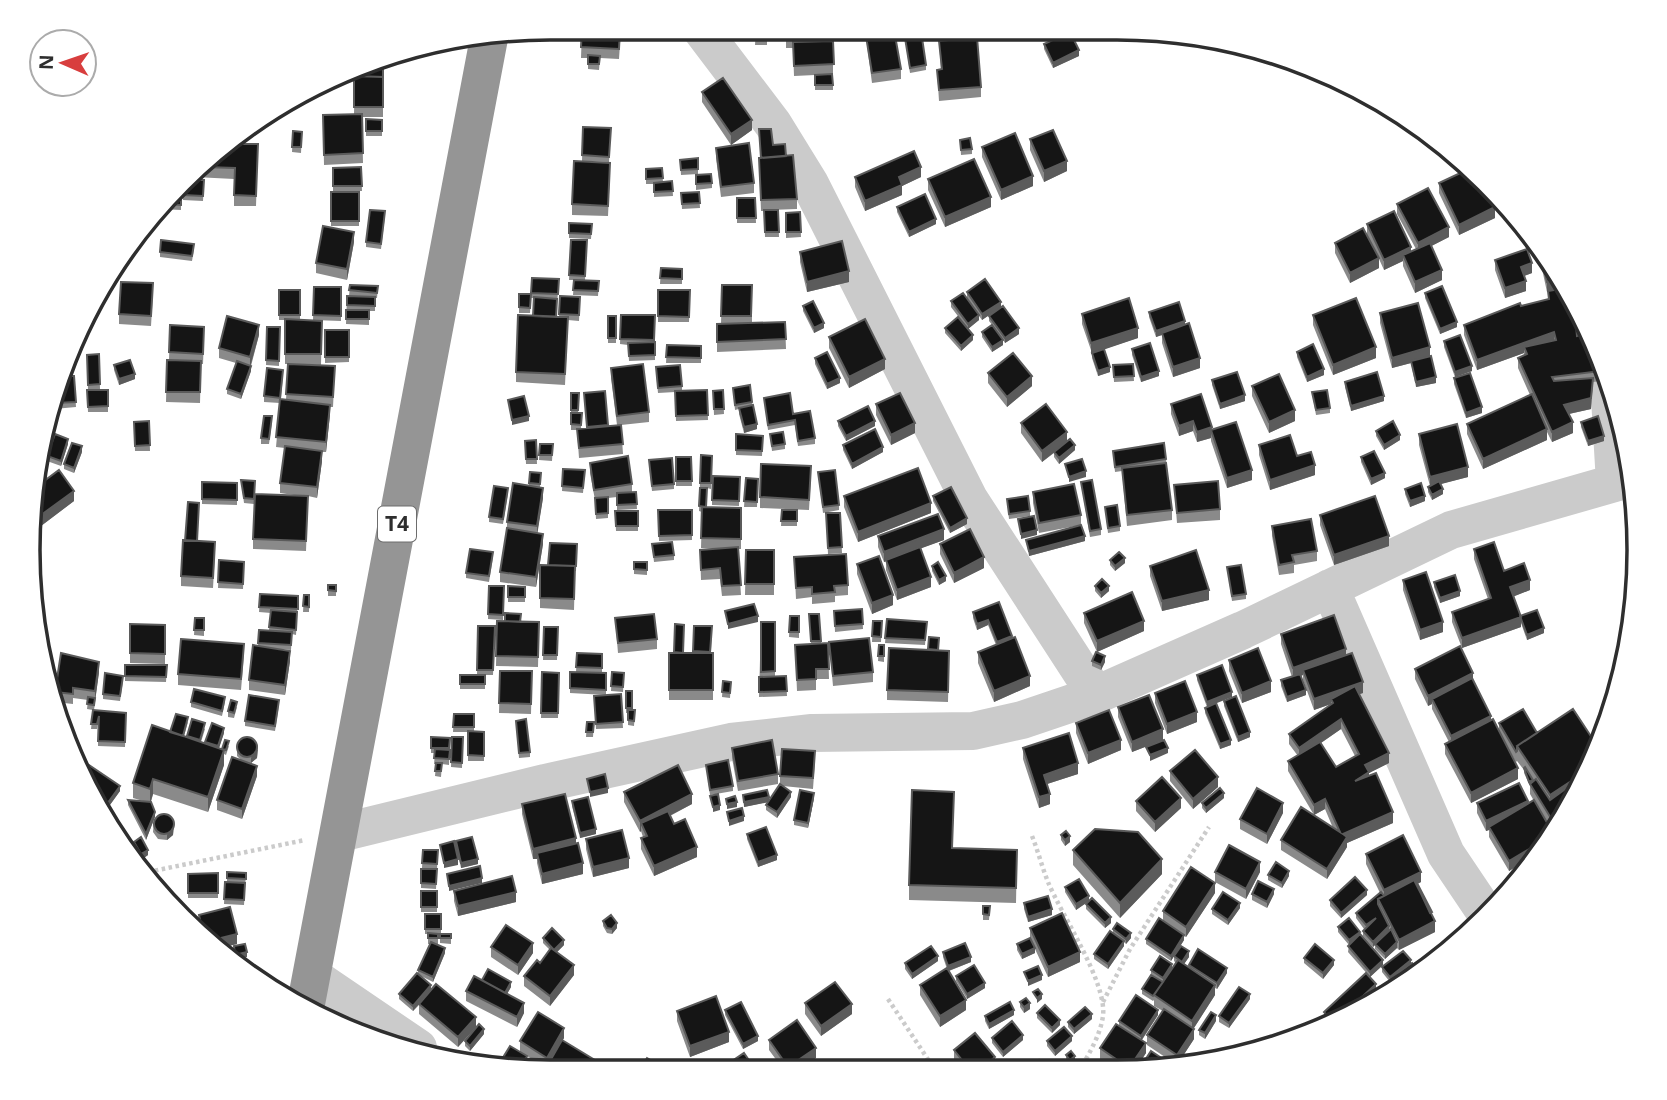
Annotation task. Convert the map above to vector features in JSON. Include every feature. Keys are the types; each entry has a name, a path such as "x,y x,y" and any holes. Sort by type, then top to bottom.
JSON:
{"highway":[{"name":"T4","path":"309,993 488,44"}],"street":[{"path":"709,40 773,124 810,184 969,499 1096,695"},
{"path":"341,833 557,780 731,742 812,733 973,731 1022,720 1096,695 1330,589 1451,530 1622,480"},
{"path":"1330,589 1446,854 1481,906"},
{"path":"309,993 391,1034"}],"path":[{"path":"1086,1060 1100,1025 1102,1002 1130,949 1209,827"},
{"path":"155,871 341,833"},
{"path":"1032,836 1049,883 1086,957 1102,1002"},
{"path":"888,999 928,1060"}],"building":[{"path":"581,40 619,40 619,49 581,47"},
{"path":"867,40 896,40 901,69 872,73"},
{"path":"905,40 922,40 926,65 910,68"},
{"path":"977,40 981,87 939,90 937,70 942,69 939,41"},
{"path":"1053,40 1074,40 1079,50 1053,63 1044,44"},
{"path":"833,41 834,64 794,66 793,42"},
{"path":"588,55 600,56 599,64 588,64"},
{"path":"383,68 383,77 362,76"},
{"path":"832,74 833,85 815,85 815,75"},
{"path":"362,76 383,77 383,107 354,107 354,79"},
{"path":"723,78 752,120 731,134 702,92"},
{"path":"362,114 363,153 324,155 323,115"},
{"path":"366,119 382,120 382,131 366,131"},
{"path":"583,127 611,128 609,157 582,155"},
{"path":"759,129 771,129 773,145 785,144 786,156 761,158"},
{"path":"1053,130 1067,161 1044,171 1030,139"},
{"path":"293,131 302,132 301,147 292,147"},
{"path":"1015,133 1033,176 1001,190 982,147"},
{"path":"970,138 972,149 961,150 960,140"},
{"path":"749,143 754,183 721,187 716,148"},
{"path":"243,144 258,144 256,196 234,195 235,168 214,167"},
{"path":"914,151 921,167 899,177 902,185 865,201 855,177"},
{"path":"793,155 797,199 761,200 759,158"},
{"path":"698,158 698,169 681,170 680,160"},
{"path":"974,159 991,197 945,217 928,179"},
{"path":"574,161 610,163 608,206 572,204"},
{"path":"361,167 362,186 333,186 333,168"},
{"path":"662,168 663,178 646,179 646,169"},
{"path":"1460,173 1494,208 1459,225 1439,183"},
{"path":"711,174 712,183 696,184 696,175"},
{"path":"200,180 204,180 203,196 185,195"},
{"path":"672,181 673,191 654,192 654,183"},
{"path":"1428,188 1449,227 1418,243 1397,204"},
{"path":"331,192 359,192 359,221 331,221"},
{"path":"699,192 700,203 682,204 681,193"},
{"path":"925,194 936,219 909,232 897,207"},
{"path":"737,198 755,198 756,218 737,218"},
{"path":"370,210 385,211 381,244 366,242"},
{"path":"764,210 778,210 779,232 765,232"},
{"path":"1394,211 1411,247 1384,260 1367,224"},
{"path":"800,212 801,232 786,232 786,213"},
{"path":"569,223 592,224 591,234 569,233"},
{"path":"323,226 354,232 347,269 316,263"},
{"path":"1363,228 1379,258 1350,273 1335,243"},
{"path":"161,240 194,244 192,256 160,252"},
{"path":"571,240 587,240 585,276 569,275"},
{"path":"842,241 849,271 807,282 800,252"},
{"path":"1430,243 1442,270 1415,282 1403,255"},
{"path":"1527,249 1532,263 1521,267 1526,281 1505,288 1495,260"},
{"path":"661,268 682,269 682,279 660,278"},
{"path":"532,278 559,279 558,294 531,293"},
{"path":"985,279 1001,302 982,314 967,292"},
{"path":"574,280 599,281 598,291 573,290"},
{"path":"121,282 153,283 151,316 119,314"},
{"path":"350,285 378,286 377,293 349,290"},
{"path":"722,285 752,285 751,316 721,316"},
{"path":"1442,286 1457,322 1440,329 1425,293"},
{"path":"314,287 341,287 341,316 313,315"},
{"path":"279,290 300,290 300,315 279,315"},
{"path":"658,290 690,290 689,317 658,316"},
{"path":"1555,290 1558,295 1595,372 1552,377 1554,381 1593,378 1591,398 1564,405 1573,422 1552,432 1518,358 1527,354 1524,347 1556,340 1554,332 1477,360 1464,325 1520,303 1521,306 1549,299 1548,291"},
{"path":"963,293 979,315 968,324 951,301"},
{"path":"519,294 531,294 530,308 519,307"},
{"path":"347,296 375,297 375,306 347,305"},
{"path":"560,296 580,297 579,315 559,314"},
{"path":"534,297 557,299 556,317 533,316"},
{"path":"1129,298 1138,328 1091,343 1082,314"},
{"path":"1356,298 1376,347 1333,365 1313,315"},
{"path":"813,301 824,323 814,328 803,306"},
{"path":"1179,302 1185,321 1156,331 1149,312"},
{"path":"1418,303 1430,347 1392,358 1380,313"},
{"path":"1003,306 1019,328 1005,338 989,316"},
{"path":"346,310 369,310 369,319 346,319"},
{"path":"518,315 568,317 565,374 516,372"},
{"path":"621,315 655,315 654,340 620,339"},
{"path":"227,316 259,325 250,357 219,348"},
{"path":"608,316 616,316 616,338 608,338"},
{"path":"958,317 973,335 961,346 945,328"},
{"path":"285,319 322,321 321,354 285,354"},
{"path":"865,319 885,359 849,377 829,337"},
{"path":"785,322 786,339 717,342 717,324"},
{"path":"1189,323 1200,358 1173,367 1162,333"},
{"path":"170,325 204,327 203,354 169,352"},
{"path":"992,325 1003,340 992,347 982,332"},
{"path":"267,327 280,327 279,361 266,360"},
{"path":"325,330 349,330 349,357 325,357"},
{"path":"1460,335 1472,366 1455,372 1444,341"},
{"path":"655,342 655,355 629,356 628,343"},
{"path":"1150,343 1159,371 1141,377 1132,349"},
{"path":"1313,344 1324,369 1307,377 1297,352"},
{"path":"667,345 701,346 701,358 666,357"},
{"path":"1104,349 1110,367 1098,371 1092,353"},
{"path":"827,352 840,378 827,384 815,358"},
{"path":"1013,353 1032,376 1007,397 988,373"},
{"path":"99,354 100,384 88,385 87,355"},
{"path":"1431,356 1436,377 1416,382 1411,361"},
{"path":"130,360 135,374 119,379 114,365"},
{"path":"167,360 201,361 200,392 166,392"},
{"path":"237,361 251,366 241,394 227,389"},
{"path":"288,364 335,366 333,397 286,394"},
{"path":"643,364 649,412 617,416 611,368"},
{"path":"1133,364 1134,376 1114,377 1113,365"},
{"path":"680,365 682,386 658,388 656,367"},
{"path":"267,368 283,370 280,398 264,396"},
{"path":"1237,372 1245,395 1220,404 1212,380"},
{"path":"1377,372 1384,396 1351,406 1345,382"},
{"path":"1470,373 1482,407 1466,413 1454,378"},
{"path":"1279,374 1295,410 1269,422 1252,386"},
{"path":"71,376 74,376 76,402 62,403"},
{"path":"750,385 752,402 735,405 733,388"},
{"path":"87,390 108,390 108,406 88,407"},
{"path":"707,390 708,415 676,416 675,391"},
{"path":"723,390 724,409 714,409 713,391"},
{"path":"1327,390 1330,408 1316,410 1312,392"},
{"path":"605,391 608,425 587,427 584,393"},
{"path":"571,393 579,393 578,410 571,410"},
{"path":"790,393 793,414 810,411 815,438 798,441 795,420 768,425 764,398"},
{"path":"900,393 915,423 891,435 876,404"},
{"path":"1201,394 1212,427 1197,432 1193,421 1179,426 1171,404"},
{"path":"1532,394 1547,429 1483,459 1467,424"},
{"path":"524,396 529,416 512,420 508,400"},
{"path":"280,399 330,405 326,442 276,437"},
{"path":"1046,404 1067,432 1042,451 1021,423"},
{"path":"753,405 757,424 744,427 739,408"},
{"path":"868,406 875,421 846,436 838,421"},
{"path":"571,413 582,413 581,425 571,424"},
{"path":"264,416 272,416 269,439 261,438"},
{"path":"1598,416 1604,436 1588,441 1581,422"},
{"path":"149,421 150,445 135,446 134,422"},
{"path":"1393,421 1400,435 1384,445 1376,431"},
{"path":"1236,422 1252,470 1227,478 1211,430"},
{"path":"1457,424 1468,467 1430,477 1419,434"},
{"path":"621,425 623,444 579,448 577,429"},
{"path":"875,429 883,447 852,464 843,445"},
{"path":"783,432 785,444 772,446 770,434"},
{"path":"55,434 68,439 61,461 49,457"},
{"path":"736,434 763,436 762,451 736,450"},
{"path":"1290,435 1297,456 1311,452 1315,465 1270,480 1259,445"},
{"path":"1070,439 1075,445 1059,458 1054,452"},
{"path":"536,440 537,459 526,459 525,441"},
{"path":"72,443 82,446 74,468 64,464"},
{"path":"1164,443 1166,459 1115,467 1113,451"},
{"path":"540,444 553,444 552,455 539,455"},
{"path":"285,446 322,451 317,487 280,483"},
{"path":"1374,451 1385,473 1371,479 1361,457"},
{"path":"701,455 712,456 711,483 700,483"},
{"path":"628,456 632,484 594,490 590,463"},
{"path":"676,457 691,457 692,481 676,481"},
{"path":"672,458 674,484 652,486 649,460"},
{"path":"1082,459 1086,471 1069,477 1065,464"},
{"path":"1166,463 1172,510 1127,515 1122,468"},
{"path":"761,464 811,466 809,500 760,497"},
{"path":"918,468 931,503 858,532 844,496"},
{"path":"563,469 585,470 583,488 562,486"},
{"path":"59,470 74,491 41,515 45,483"},
{"path":"835,470 839,505 823,507 818,472"},
{"path":"530,472 541,473 540,484 529,483"},
{"path":"713,476 740,477 739,501 712,500"},
{"path":"746,478 758,479 757,502 744,501"},
{"path":"241,480 255,481 254,499 244,498"},
{"path":"1092,480 1101,529 1090,531 1081,482"},
{"path":"1218,481 1220,509 1177,513 1174,485"},
{"path":"1439,481 1443,489 1432,495 1428,487"},
{"path":"202,482 237,483 237,500 202,499"},
{"path":"513,483 543,488 537,526 507,522"},
{"path":"1421,483 1425,496 1410,501 1405,489"},
{"path":"1074,484 1081,515 1039,523 1033,492"},
{"path":"494,486 508,488 503,519 489,517"},
{"path":"951,487 967,518 950,528 933,496"},
{"path":"700,488 707,488 706,507 699,506"},
{"path":"636,492 637,504 617,505 617,493"},
{"path":"255,494 308,496 306,541 253,539"},
{"path":"1028,496 1030,511 1009,514 1007,499"},
{"path":"1375,496 1389,536 1334,555 1320,515"},
{"path":"608,497 608,513 596,514 595,498"},
{"path":"188,502 199,503 197,541 185,541"},
{"path":"1117,505 1120,526 1108,528 1105,507"},
{"path":"702,507 741,508 741,539 701,538"},
{"path":"658,510 692,510 692,535 659,536"},
{"path":"782,510 797,510 797,521 781,521"},
{"path":"615,511 638,511 638,526 616,526"},
{"path":"826,513 840,513 842,547 828,548"},
{"path":"938,514 944,529 884,552 878,536"},
{"path":"1034,516 1037,530 1021,534 1018,519"},
{"path":"1311,519 1317,551 1292,555 1294,562 1279,565 1272,526"},
{"path":"1081,525 1085,536 1029,551 1026,540"},
{"path":"507,528 543,534 536,577 500,572"},
{"path":"970,529 984,557 954,573 940,544"},
{"path":"183,540 215,542 213,578 181,576"},
{"path":"672,542 674,555 654,557 652,544"},
{"path":"1494,542 1504,571 1524,563 1530,580 1510,587 1521,617 1462,638 1452,612 1491,598 1474,549"},
{"path":"550,543 577,544 576,566 548,565"},
{"path":"738,547 741,585 722,586 720,568 701,570 700,550"},
{"path":"920,547 931,577 897,590 886,560"},
{"path":"470,549 493,552 489,576 466,573"},
{"path":"746,550 774,550 774,584 745,584"},
{"path":"1196,550 1209,590 1162,601 1150,566"},
{"path":"1119,552 1125,558 1115,566 1110,560"},
{"path":"846,554 848,585 834,586 835,592 812,594 812,587 796,588 794,557"},
{"path":"879,556 893,595 872,603 857,564"},
{"path":"219,560 244,562 243,584 218,582"},
{"path":"634,562 647,562 647,570 634,569"},
{"path":"938,562 946,576 939,580 932,566"},
{"path":"540,565 575,566 574,599 540,598"},
{"path":"1241,565 1246,594 1232,596 1227,567"},
{"path":"1426,572 1443,622 1420,630 1403,580"},
{"path":"1455,575 1460,591 1440,598 1434,582"},
{"path":"1102,579 1109,586 1101,593 1095,586"},
{"path":"328,585 336,585 336,591 328,590"},
{"path":"489,586 504,586 503,615 488,614"},
{"path":"508,586 525,587 525,597 508,597"},
{"path":"1132,592 1144,621 1097,641 1084,613"},
{"path":"260,594 298,596 298,609 259,607"},
{"path":"304,595 309,595 309,607 303,606"},
{"path":"999,602 1012,636 997,642 988,620 977,624 973,612"},
{"path":"754,604 758,616 728,624 725,611"},
{"path":"862,609 863,624 835,626 834,611"},
{"path":"271,610 297,612 296,630 269,627"},
{"path":"1537,610 1544,628 1527,635 1520,616"},
{"path":"505,613 521,614 520,622 505,621"},
{"path":"654,614 657,639 618,643 615,618"},
{"path":"809,614 819,614 821,641 811,641"},
{"path":"1334,615 1346,649 1293,668 1281,634"},
{"path":"790,616 799,616 799,632 789,632"},
{"path":"195,618 204,618 204,630 194,630"},
{"path":"887,619 927,622 925,640 885,638"},
{"path":"497,621 539,622 538,657 496,656"},
{"path":"873,621 882,621 881,637 872,636"},
{"path":"761,622 775,622 775,671 761,672"},
{"path":"130,624 165,625 165,654 130,653"},
{"path":"675,624 684,625 683,653 674,652"},
{"path":"478,626 495,626 493,670 477,670"},
{"path":"694,626 712,626 710,652 693,651"},
{"path":"544,627 558,627 557,655 543,655"},
{"path":"259,630 292,632 291,645 258,643"},
{"path":"929,637 939,638 938,650 928,649"},
{"path":"1015,637 1030,676 994,691 978,652"},
{"path":"869,638 873,672 833,676 829,642"},
{"path":"181,639 244,644 241,679 178,674"},
{"path":"828,643 829,669 816,669 816,679 797,680 795,645"},
{"path":"253,645 290,651 285,685 249,680"},
{"path":"879,645 884,645 884,656 878,656"},
{"path":"1460,646 1473,673 1428,696 1415,669"},
{"path":"889,648 949,651 948,692 887,690"},
{"path":"1258,648 1271,681 1242,693 1229,660"},
{"path":"1096,652 1105,656 1101,665 1092,661"},
{"path":"61,653 99,662 95,691 73,688 73,694 61,693 57,678"},
{"path":"577,653 602,654 602,668 576,667"},
{"path":"669,653 713,653 713,690 669,690"},
{"path":"1352,653 1363,682 1314,699 1303,670"},
{"path":"125,665 167,665 166,677 125,676"},
{"path":"1222,665 1232,692 1207,702 1197,675"},
{"path":"500,671 532,671 531,704 499,703"},
{"path":"542,672 559,673 558,713 541,713"},
{"path":"570,672 606,673 606,690 570,688"},
{"path":"612,672 624,673 623,687 611,686"},
{"path":"105,673 123,676 120,696 103,694"},
{"path":"1300,674 1306,690 1287,697 1281,680"},
{"path":"460,675 485,675 485,684 460,684"},
{"path":"786,676 787,691 759,692 759,677"},
{"path":"1472,678 1491,716 1451,736 1432,699"},
{"path":"723,681 731,682 730,693 722,692"},
{"path":"1185,681 1197,712 1167,724 1155,693"},
{"path":"1355,686 1389,753 1365,765 1369,772 1355,781 1376,773 1393,812 1343,834 1347,837 1327,869 1281,840 1301,807 1340,832 1325,799 1314,805 1288,761 1320,742 1336,767 1359,754 1341,719 1299,748 1289,734 1333,703 1331,699"},
{"path":"194,689 225,697 222,711 191,702"},
{"path":"626,691 632,691 632,708 626,708"},
{"path":"621,694 623,722 596,724 594,696"},
{"path":"249,695 279,700 275,726 245,721"},
{"path":"1149,695 1163,729 1132,742 1118,707"},
{"path":"1236,696 1250,732 1238,737 1224,701"},
{"path":"88,697 95,698 94,705 87,704"},
{"path":"231,700 237,702 234,713 228,711"},
{"path":"1216,703 1231,740 1220,744 1205,708"},
{"path":"1523,709 1537,733 1517,746 1516,752 1499,723"},
{"path":"1573,709 1591,737 1571,781 1550,795 1517,746"},
{"path":"93,710 126,713 125,742 98,741 99,716 97,724 91,724"},
{"path":"628,710 635,710 634,721 628,720"},
{"path":"1109,710 1121,740 1088,753 1076,723"},
{"path":"176,714 188,717 183,736 170,732"},
{"path":"454,714 474,714 474,727 453,727"},
{"path":"192,719 205,723 200,740 187,736"},
{"path":"526,719 530,752 519,753 516,721"},
{"path":"1493,719 1518,768 1471,793 1445,744"},
{"path":"587,722 594,722 593,732 586,732"},
{"path":"212,723 224,728 218,746 205,742"},
{"path":"152,725 224,750 208,797 153,779 150,789 133,783"},
{"path":"468,731 484,732 484,756 468,755"},
{"path":"1069,733 1078,763 1044,775 1050,794 1039,797 1023,748"},
{"path":"243,737 251,737 257,747 251,757 243,757 237,751 237,743"},
{"path":"431,737 450,738 449,748 431,748"},
{"path":"452,737 463,737 462,763 451,762"},
{"path":"225,740 229,741 226,750 222,749"},
{"path":"772,740 778,774 738,781 732,748"},
{"path":"1164,740 1168,748 1150,755 1146,747"},
{"path":"435,749 450,750 449,759 434,758"},
{"path":"782,749 815,751 813,778 780,776"},
{"path":"1195,750 1218,777 1193,799 1170,771"},
{"path":"232,757 257,766 242,809 217,800"},
{"path":"728,760 733,786 710,790 706,765"},
{"path":"436,763 442,763 441,771 435,771"},
{"path":"678,765 692,794 640,821 624,792"},
{"path":"89,766 120,786 108,803 93,775"},
{"path":"1524,768 1533,780 1529,782"},
{"path":"605,774 608,788 590,792 587,779"},
{"path":"1162,777 1181,798 1155,822 1136,801"},
{"path":"1536,779 1550,800 1567,788 1550,817 1530,784"},
{"path":"1519,783 1528,801 1486,821 1477,803"},
{"path":"780,784 791,792 777,812 766,805"},
{"path":"1220,788 1224,793 1206,808 1202,803"},
{"path":"1257,788 1283,803 1267,834 1240,819"},
{"path":"767,790 769,797 744,802 743,795"},
{"path":"800,790 814,793 808,823 794,820"},
{"path":"912,790 954,792 952,848 1017,850 1016,888 909,885"},
{"path":"565,794 576,838 533,849 522,804"},
{"path":"718,794 720,805 713,807 710,796"},
{"path":"735,796 737,802 727,804 726,799"},
{"path":"588,797 596,829 580,833 572,801"},
{"path":"128,800 151,802 155,812 146,834"},
{"path":"1534,800 1547,823 1529,849 1509,861 1489,827"},
{"path":"742,808 744,816 729,821 727,812"},
{"path":"668,811 674,824 685,819 697,847 654,866 641,838 647,836 641,823"},
{"path":"160,814 168,814 174,824 168,834 160,834 154,828 154,820"},
{"path":"766,827 777,855 758,862 747,834"},
{"path":"1095,829 1138,832 1162,859 1120,903 1073,850"},
{"path":"622,830 629,858 593,867 586,839"},
{"path":"1066,831 1070,836 1065,840 1061,835"},
{"path":"1403,835 1421,872 1384,890 1366,854"},
{"path":"141,837 148,850 141,854 134,842"},
{"path":"472,837 478,859 461,863 456,841"},
{"path":"454,841 458,859 444,863 440,845"},
{"path":"578,843 583,863 542,874 537,853"},
{"path":"1229,845 1260,862 1246,889 1215,872"},
{"path":"423,850 438,850 437,864 422,863"},
{"path":"1276,862 1289,871 1282,883 1268,875"},
{"path":"480,866 482,878 449,886 447,874"},
{"path":"1191,867 1215,883 1186,927 1163,911"},
{"path":"421,869 437,869 436,884 421,883"},
{"path":"227,872 246,873 246,879 227,878"},
{"path":"218,873 218,893 188,893 188,874"},
{"path":"512,876 516,892 458,906 454,891"},
{"path":"1355,877 1367,890 1341,913 1330,900"},
{"path":"1079,879 1089,896 1076,904 1065,887"},
{"path":"1414,880 1435,921 1399,940 1378,899"},
{"path":"1258,881 1274,889 1267,902 1252,894"},
{"path":"225,882 245,883 244,900 224,899"},
{"path":"1417,883 1432,912 1430,913"},
{"path":"421,891 437,891 437,907 421,907"},
{"path":"1223,892 1240,903 1228,920 1212,909"},
{"path":"1381,892 1384,896 1378,899 1378,904 1389,926 1373,942 1363,931 1376,918 1366,925 1356,913"},
{"path":"1048,896 1052,909 1028,917 1024,903"},
{"path":"1092,898 1111,917 1105,923 1086,904"},
{"path":"983,906 990,906 989,915 983,914"},
{"path":"230,907 237,934 220,938 200,920 199,915"},
{"path":"1062,913 1080,952 1048,967 1030,928"},
{"path":"425,914 441,914 441,929 425,929"},
{"path":"611,915 617,923 612,929 607,928 603,921"},
{"path":"1159,918 1184,935 1171,956 1146,939"},
{"path":"1349,918 1360,932 1349,940 1338,927"},
{"path":"1117,923 1131,933 1126,939 1113,929"},
{"path":"506,925 533,943 518,965 491,947"},
{"path":"552,928 564,940 554,950 543,938"},
{"path":"1391,929 1397,942 1385,954 1375,944"},
{"path":"1110,931 1124,941 1108,964 1094,954"},
{"path":"428,933 438,934 438,938 428,938"},
{"path":"440,934 451,934 451,938 440,938"},
{"path":"1360,934 1383,960 1370,972 1348,946"},
{"path":"1030,938 1035,948 1022,954 1017,944"},
{"path":"431,942 445,948 433,977 418,970"},
{"path":"965,943 971,957 948,966 943,952"},
{"path":"245,944 247,952 240,954 234,946"},
{"path":"1315,944 1334,960 1323,973 1304,958"},
{"path":"931,946 938,956 912,974 905,963"},
{"path":"1181,946 1189,951 1182,962 1174,956"},
{"path":"551,948 574,965 550,996 524,976 537,960 540,963"},
{"path":"1198,949 1227,968 1217,983 1189,965"},
{"path":"1403,951 1411,960 1390,977 1382,967"},
{"path":"1160,956 1172,964 1163,978 1151,970"},
{"path":"1178,960 1215,985 1192,1021 1154,995"},
{"path":"1412,963 1413,964 1400,974 1391,979"},
{"path":"974,965 985,983 967,994 956,976"},
{"path":"1038,966 1042,975 1028,981 1024,972"},
{"path":"947,968 966,1000 940,1016 920,985"},
{"path":"488,969 511,982 505,993 482,980"},
{"path":"417,973 431,985 413,1006 399,994"},
{"path":"1366,973 1376,984 1364,995 1326,1014 1324,1012"},
{"path":"1151,975 1163,982 1153,996 1142,989"},
{"path":"474,976 524,1003 517,1017 466,991"},
{"path":"835,982 852,1004 821,1026 805,1003"},
{"path":"436,984 476,1017 458,1037 419,1004"},
{"path":"1239,987 1250,994 1229,1023 1219,1016"},
{"path":"1038,989 1042,994 1037,998 1033,992"},
{"path":"1136,995 1158,1010 1141,1036 1119,1021"},
{"path":"716,996 729,1032 690,1046 677,1011"},
{"path":"1026,998 1030,1003 1024,1007 1020,1002"},
{"path":"741,1002 758,1036 743,1044 725,1010"},
{"path":"1010,1002 1014,1010 989,1024 985,1016"},
{"path":"1045,1005 1060,1020 1052,1028 1037,1013"},
{"path":"1085,1007 1092,1014 1074,1029 1068,1022"},
{"path":"1164,1009 1194,1029 1177,1055 1147,1035"},
{"path":"538,1012 564,1028 547,1058 520,1041"},
{"path":"1211,1012 1216,1015 1205,1033 1199,1030"},
{"path":"797,1020 816,1048 798,1060 783,1060 769,1040"},
{"path":"1012,1021 1023,1035 1003,1052 992,1038"},
{"path":"479,1024 484,1029 470,1046 465,1041"},
{"path":"1116,1024 1146,1043 1135,1059 1117,1060 1100,1048"},
{"path":"1064,1027 1072,1036 1055,1051 1047,1041"},
{"path":"975,1033 995,1057 992,1060 962,1060 954,1050"},
{"path":"562,1040 595,1060 551,1060"},
{"path":"510,1046 527,1056 525,1059 503,1057"},
{"path":"1071,1051 1075,1056 1070,1060 1066,1055"},
{"path":"1151,1051 1161,1058 1150,1059 1146,1059"},
{"path":"744,1053 749,1060 734,1060"}]}
